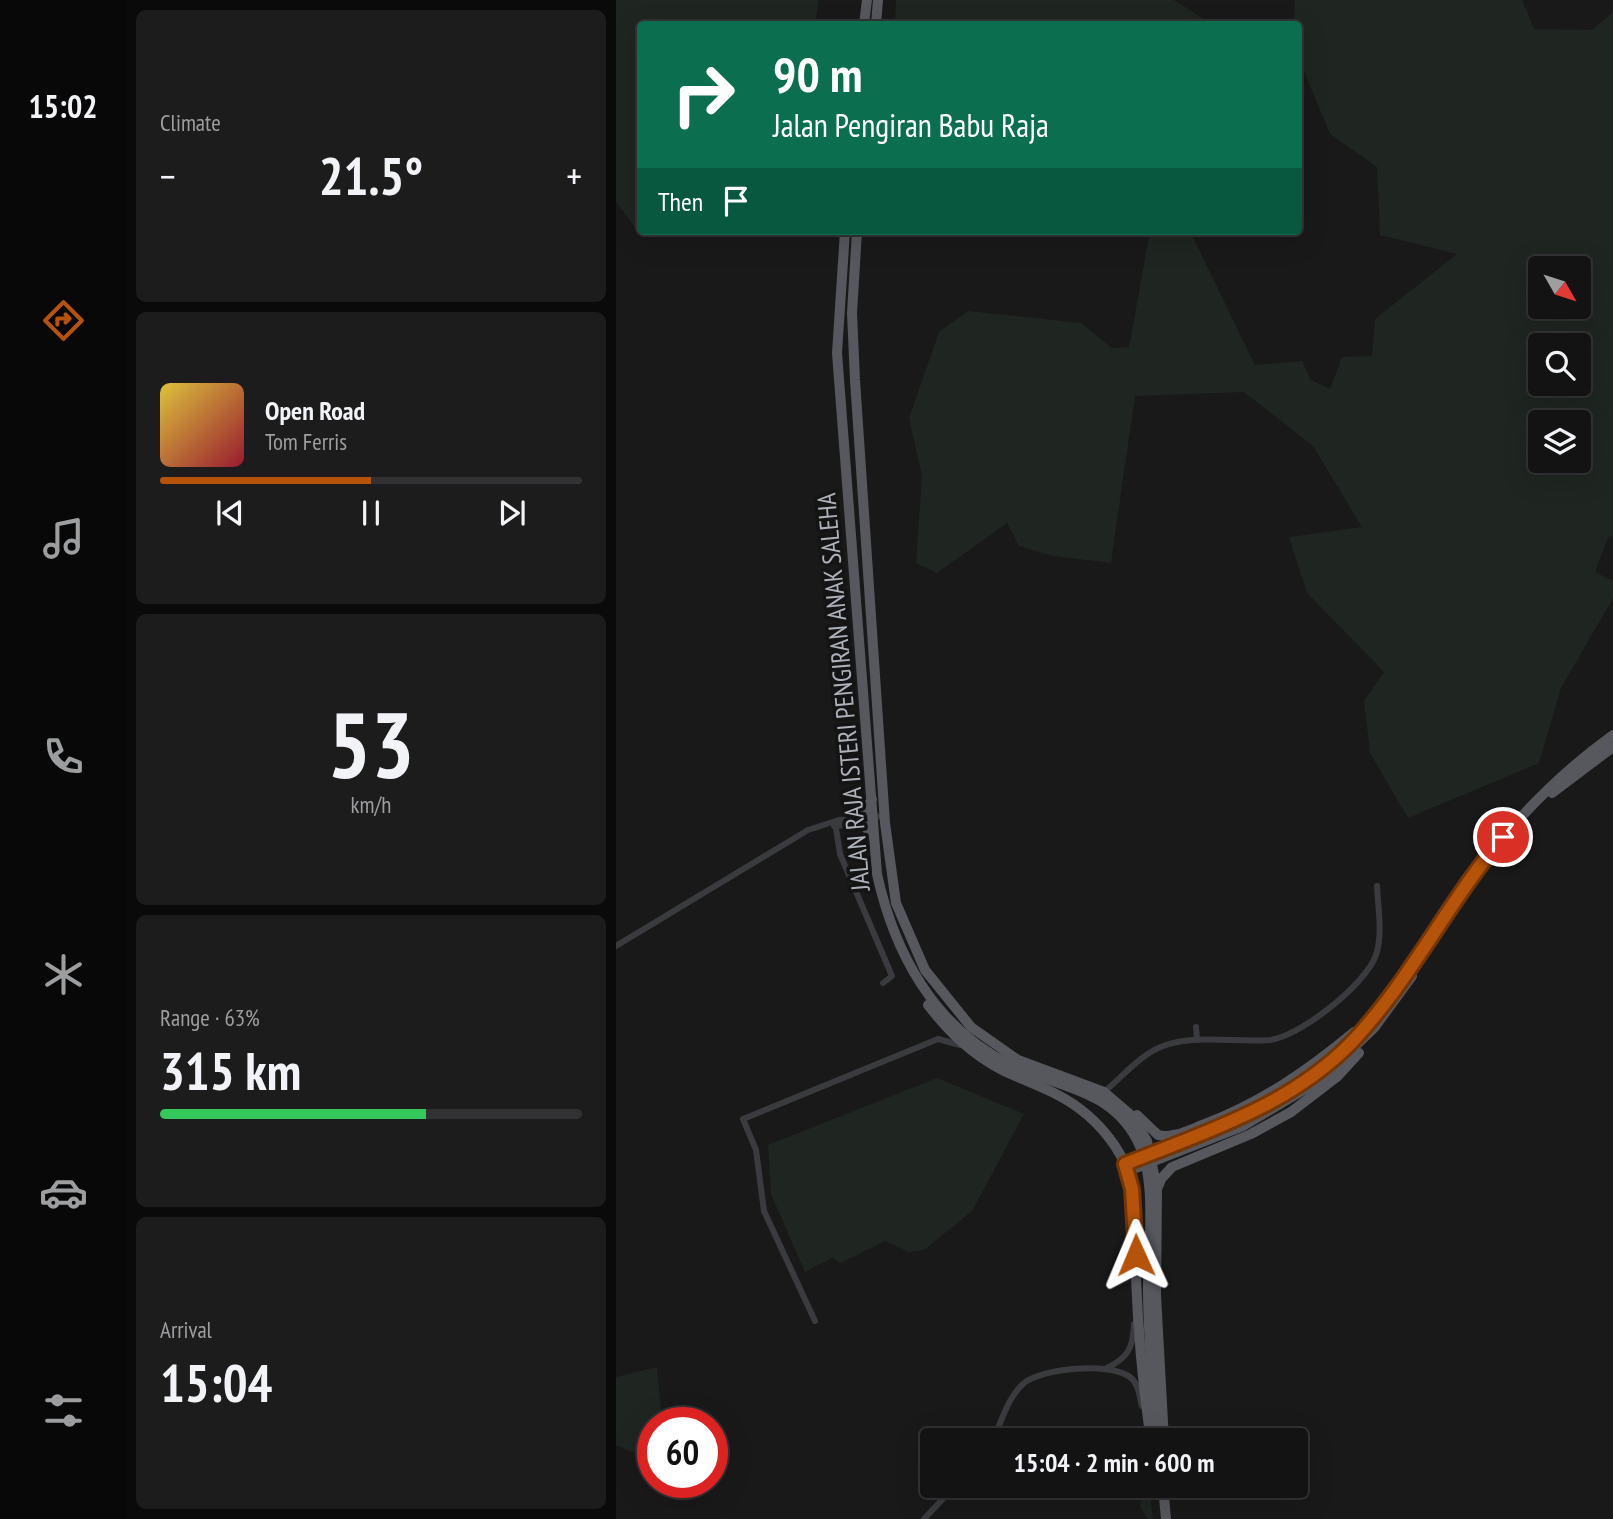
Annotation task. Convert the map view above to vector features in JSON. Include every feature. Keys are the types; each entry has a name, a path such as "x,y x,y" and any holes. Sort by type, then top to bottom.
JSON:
{"main road":[{"path":"864,21 867,0"},
{"path":"876,21 878,0"},
{"name":"JALAN RAJA ISTERI PENGIRAN ANAK SALEHA","path":"845,235 838,353 872,799 900,914 918,957 941,993 971,1027 1009,1055 1104,1092 1132,1116 1147,1141 1157,1189 1156,1295 1163,1428"},
{"name":"JALAN RAJA ISTERI PENGIRAN ANAK SALEHA","path":"857,235 852,313 876,821 874,838 877,874 888,920 915,976 937,1006 979,1045 1009,1064 1100,1099 1126,1122 1137,1139 1148,1177 1148,1297 1153,1428"},
{"path":"1157,1189 1166,1171 1251,1134 1315,1096 1356,1057 1467,881 1503,837 1574,763 1613,735"},
{"path":"1126,1168 1242,1126 1318,1076 1360,1044 1484,866 1540,803 1613,747"},
{"path":"850,819 866,811 872,799"},
{"path":"915,976 924,999 945,1026 969,1049 989,1063 1039,1084 1081,1110 1108,1137 1126,1168 1135,1209 1139,1351 1149,1428"},
{"path":"1189,1159 1173,1163 1163,1153 1168,1141 1183,1132 1246,1107 1281,1088 1385,1010"},
{"path":"1119,1103 1130,1109 1158,1135 1183,1132"},
{"path":"1164,1498 1166,1519"}],"street":[{"path":"835,824 850,819 876,821"},
{"path":"616,946 808,830 825,824 876,821"},
{"path":"835,824 839,854 892,975 883,983"},
{"path":"1104,1092 1149,1054 1163,1046 1196,1040 1272,1040 1302,1027 1345,994 1371,967 1377,952 1377,886"},
{"path":"815,1321 764,1212 756,1150 743,1119 938,1039 945,1026"},
{"path":"1196,1027 1196,1040"},
{"path":"938,1039 969,1049"},
{"path":"1103,1369 1123,1360 1131,1350 1137,1301"},
{"path":"998,1428 1007,1408 1026,1382 1047,1372 1103,1369 1127,1374 1136,1383 1149,1428"},
{"path":"924,1519 944,1498"}],"shaded area":[{"path":"616,0 819,0 816,21 637,21 637,230 616,202"},
{"path":"896,0 1174,0 1206,21 895,21"},
{"path":"1295,0 1522,0 1534,29 1592,30 1613,12 1613,536 1608,537 1595,572 1613,581 1613,598 1561,688 1539,763 1408,818 1370,753 1364,701 1384,672 1307,593 1289,537 1362,527 1313,446 1244,392 1135,396 1111,563 1053,556 1019,546 1007,523 937,573 916,563 922,476 909,418 939,332 968,311 1081,323 1112,348 1129,347 1149,235 1192,235 1255,365 1302,361 1311,380 1330,389 1342,357 1372,356 1375,319 1457,254 1380,235 1377,167 1330,134 1302,66 1302,21 1294,21"},
{"path":"937,1078 1024,1114 972,1211 924,1250 909,1252 885,1241 841,1263 832,1258 805,1272 771,1194 768,1145"},
{"path":"657,1367 661,1407 637,1407 637,1451 631,1452 616,1445 616,1377"},
{"path":"1140,1498 1150,1498 1153,1519 1148,1519 1141,1509"}],"route":[{"path":"1136,1255 1135,1209 1125,1164 1226,1125 1264,1107 1300,1085 1335,1058 1363,1030 1399,985 1449,906 1503,837"}]}
